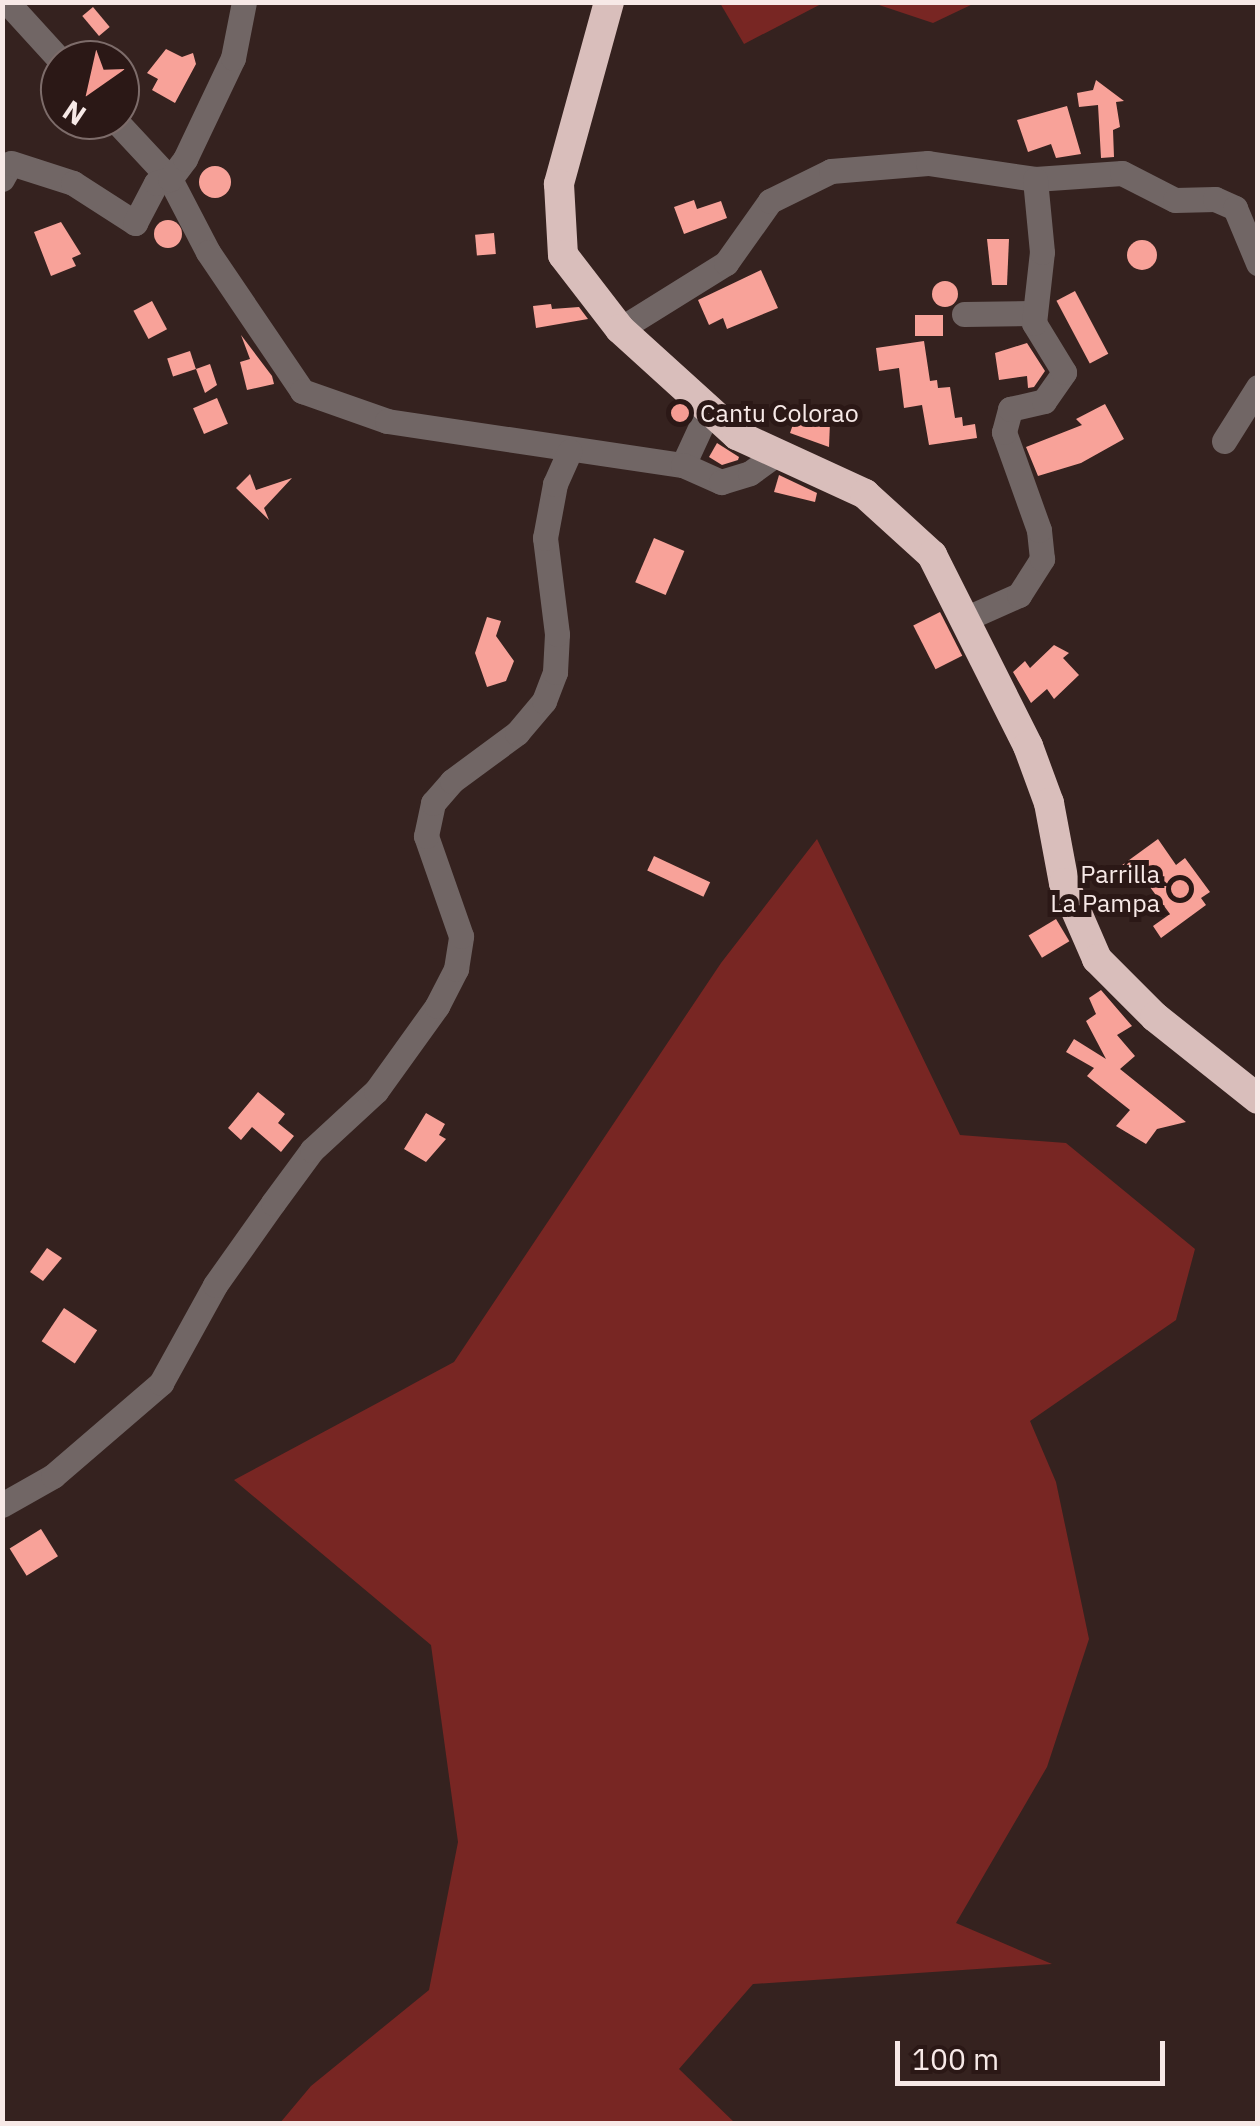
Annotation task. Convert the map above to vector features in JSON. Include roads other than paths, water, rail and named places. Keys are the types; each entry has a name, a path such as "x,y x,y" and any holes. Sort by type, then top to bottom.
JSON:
{"highway":[{"path":"609,2 559,184 558,227 573,270 620,329 737,435 890,512 932,555 968,618 1028,746 1049,804 1064,883 1096,959 1155,1017 1258,1099"}],"street":[{"path":"7,2 42,40"},
{"path":"2,179 11,163 73,183 135,223 156,183 170,179 232,58 244,2"},
{"path":"134,140 170,179 208,252 302,391 387,421 683,465 721,482 750,474 776,454"},
{"path":"620,329 726,263 770,201 818,175 946,164 1035,178 1122,173 1175,200 1223,202 1242,218 1258,263"},
{"path":"968,618 1019,595 1042,559 1039,530 1004,432 1010,409 1044,402 1062,382 1062,362 1033,313 1042,252 1035,178"},
{"path":"964,314 1033,313"},
{"path":"1224,441 1258,387"},
{"path":"683,465 708,411"},
{"path":"2,1505 52,1476 162,1383 215,1285 273,1203 312,1150 376,1091 437,1006 456,969 461,936 426,836 433,803 452,780 518,733 544,700 555,672 558,634 545,538 555,484 570,451"}],"place":[{"name":"Cantu Colorao","path":"680,413"},
{"name":"Parrilla La Pampa","path":"1180,889"}]}
